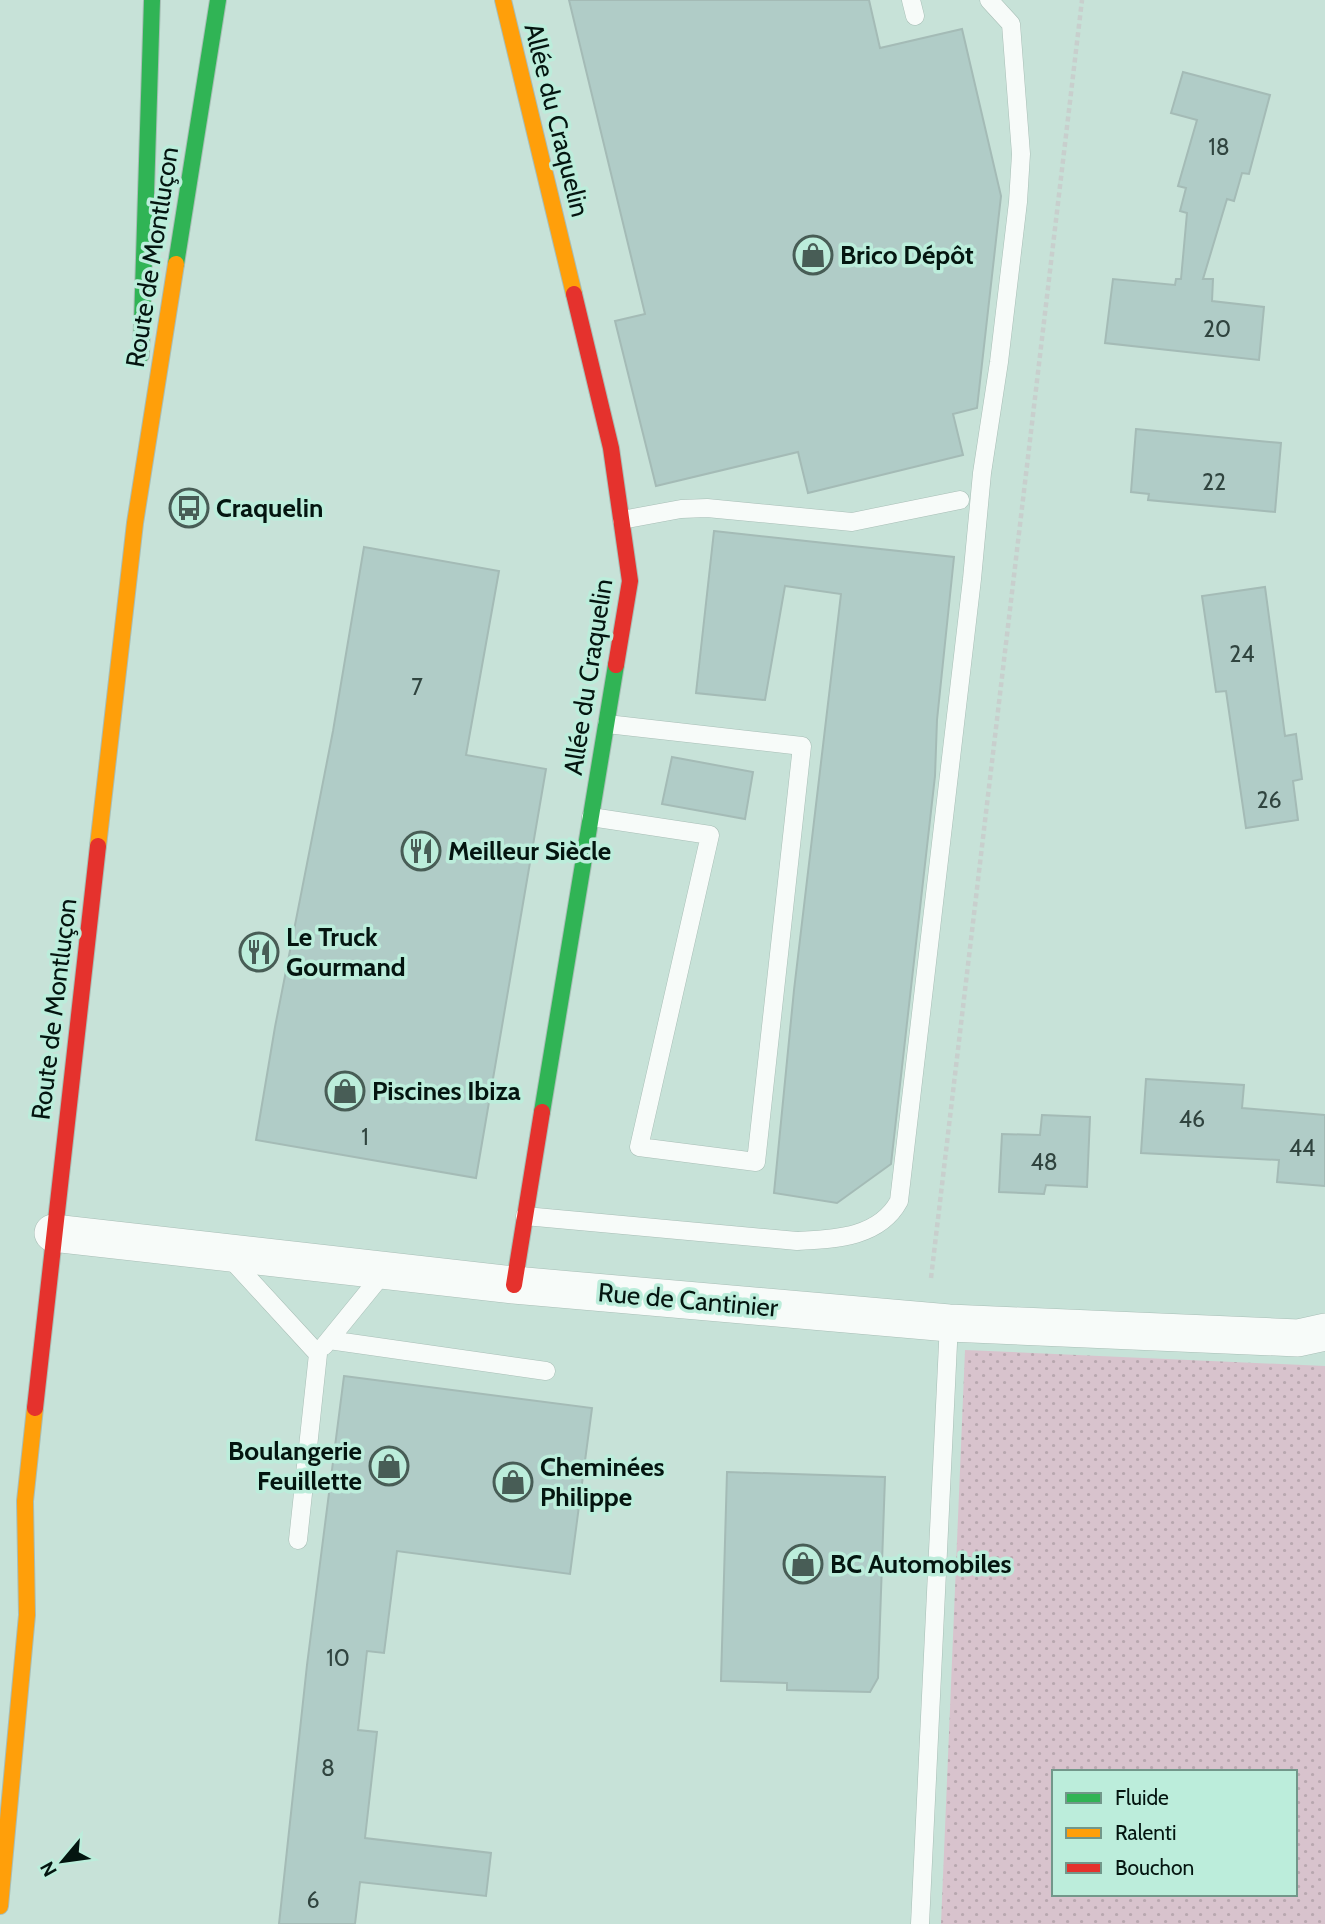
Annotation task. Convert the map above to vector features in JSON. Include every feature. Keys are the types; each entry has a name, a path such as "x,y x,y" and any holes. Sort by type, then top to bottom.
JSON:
{"main road":[{"name":"Route de Montluçon","path":"135,523 152,0"},
{"name":"Route de Montluçon","path":"0,1906 27,1615 25,1501 53,1233 135,523 218,0"},
{"name":"Allée du Craquelin","path":"503,0 611,448 630,581 514,1285"},
{"name":"Route de Montluçon","path":"8,1552 25,1501"}],"street":[{"name":"Rue de Cantinier","path":"53,1233 514,1285 938,1322 1298,1338 1325,1332"}],"lane":[{"path":"526,1216 797,1241 852,1235 875,1226 893,1213 899,1202 982,473 1001,349 1018,202 1021,154 1011,24 989,0"},
{"path":"622,520 681,509 707,508 852,522 960,500 982,473"},
{"path":"960,500 977,519"},
{"path":"592,817 710,835 639,1147 756,1162 802,747 607,724"},
{"path":"225,1253 323,1347 546,1371"},
{"path":"298,1540 323,1347 385,1271"},
{"path":"920,1924 938,1322"}],"path":[{"path":"938,1322 1082,0"}],"shaded area":[{"path":"965,1350 1325,1366 1325,1924 941,1924"}],"building":[{"name":"Brico Dépôt","path":"569,0 869,0 880,48 962,29 1001,196 977,408 953,414 963,455 808,493 798,452 656,486 615,321 645,314"},
{"path":"1183,72 1270,95 1249,174 1242,173 1234,201 1227,199 1203,279 1213,279 1212,301 1264,307 1259,360 1105,343 1113,279 1175,285 1176,279 1181,279 1187,213 1180,211 1186,188 1178,186 1197,120 1171,113"},
{"path":"1136,429 1281,443 1275,512 1148,500 1149,494 1131,492"},
{"path":"714,531 954,557 937,720 935,776 891,1164 837,1203 774,1193 794,990 841,594 785,586 765,700 696,693"},
{"path":"364,547 499,571 466,755 546,769 476,1178 256,1140 275,1027 333,731"},
{"path":"1265,587 1285,736 1296,734 1302,779 1293,781 1298,820 1246,828 1226,691 1216,692 1202,596"},
{"path":"672,757 753,772 745,819 662,804"},
{"path":"1146,1079 1244,1085 1242,1108 1325,1115 1325,1186 1277,1182 1279,1160 1141,1153"},
{"path":"1042,1115 1090,1117 1087,1187 1046,1185 1044,1194 999,1192 1002,1134 1040,1135"},
{"path":"344,1376 592,1408 570,1574 397,1551 384,1653 367,1651 358,1730 377,1732 365,1838 491,1853 486,1896 360,1882 355,1924 279,1924 307,1665"},
{"name":"BC Automobiles","path":"727,1472 885,1477 878,1678 870,1692 787,1690 787,1683 721,1681"}],"traffic: fast":[{"path":"141,355 152,0"},
{"path":"176,264 218,0"},
{"path":"542,1112 616,665"}],"traffic: slow":[{"path":"503,0 574,294"},
{"path":"98,846 135,523 176,264"},
{"path":"0,1906 27,1615 25,1501 35,1408"}],"traffic: jam":[{"path":"574,294 611,448 630,581 616,665"},
{"path":"35,1408 98,846"},
{"path":"514,1285 542,1112"}],"place":[{"name":"Brico Dépôt","path":"813,255"},
{"name":"Craquelin","path":"189,508"},
{"name":"Meilleur Siècle","path":"421,851"},
{"name":"Le Truck Gourmand","path":"259,952"},
{"name":"Piscines Ibiza","path":"345,1091"},
{"name":"Boulangerie Feuillette","path":"389,1466"},
{"name":"Cheminées Philippe","path":"513,1482"},
{"name":"BC Automobiles","path":"803,1564"}]}
